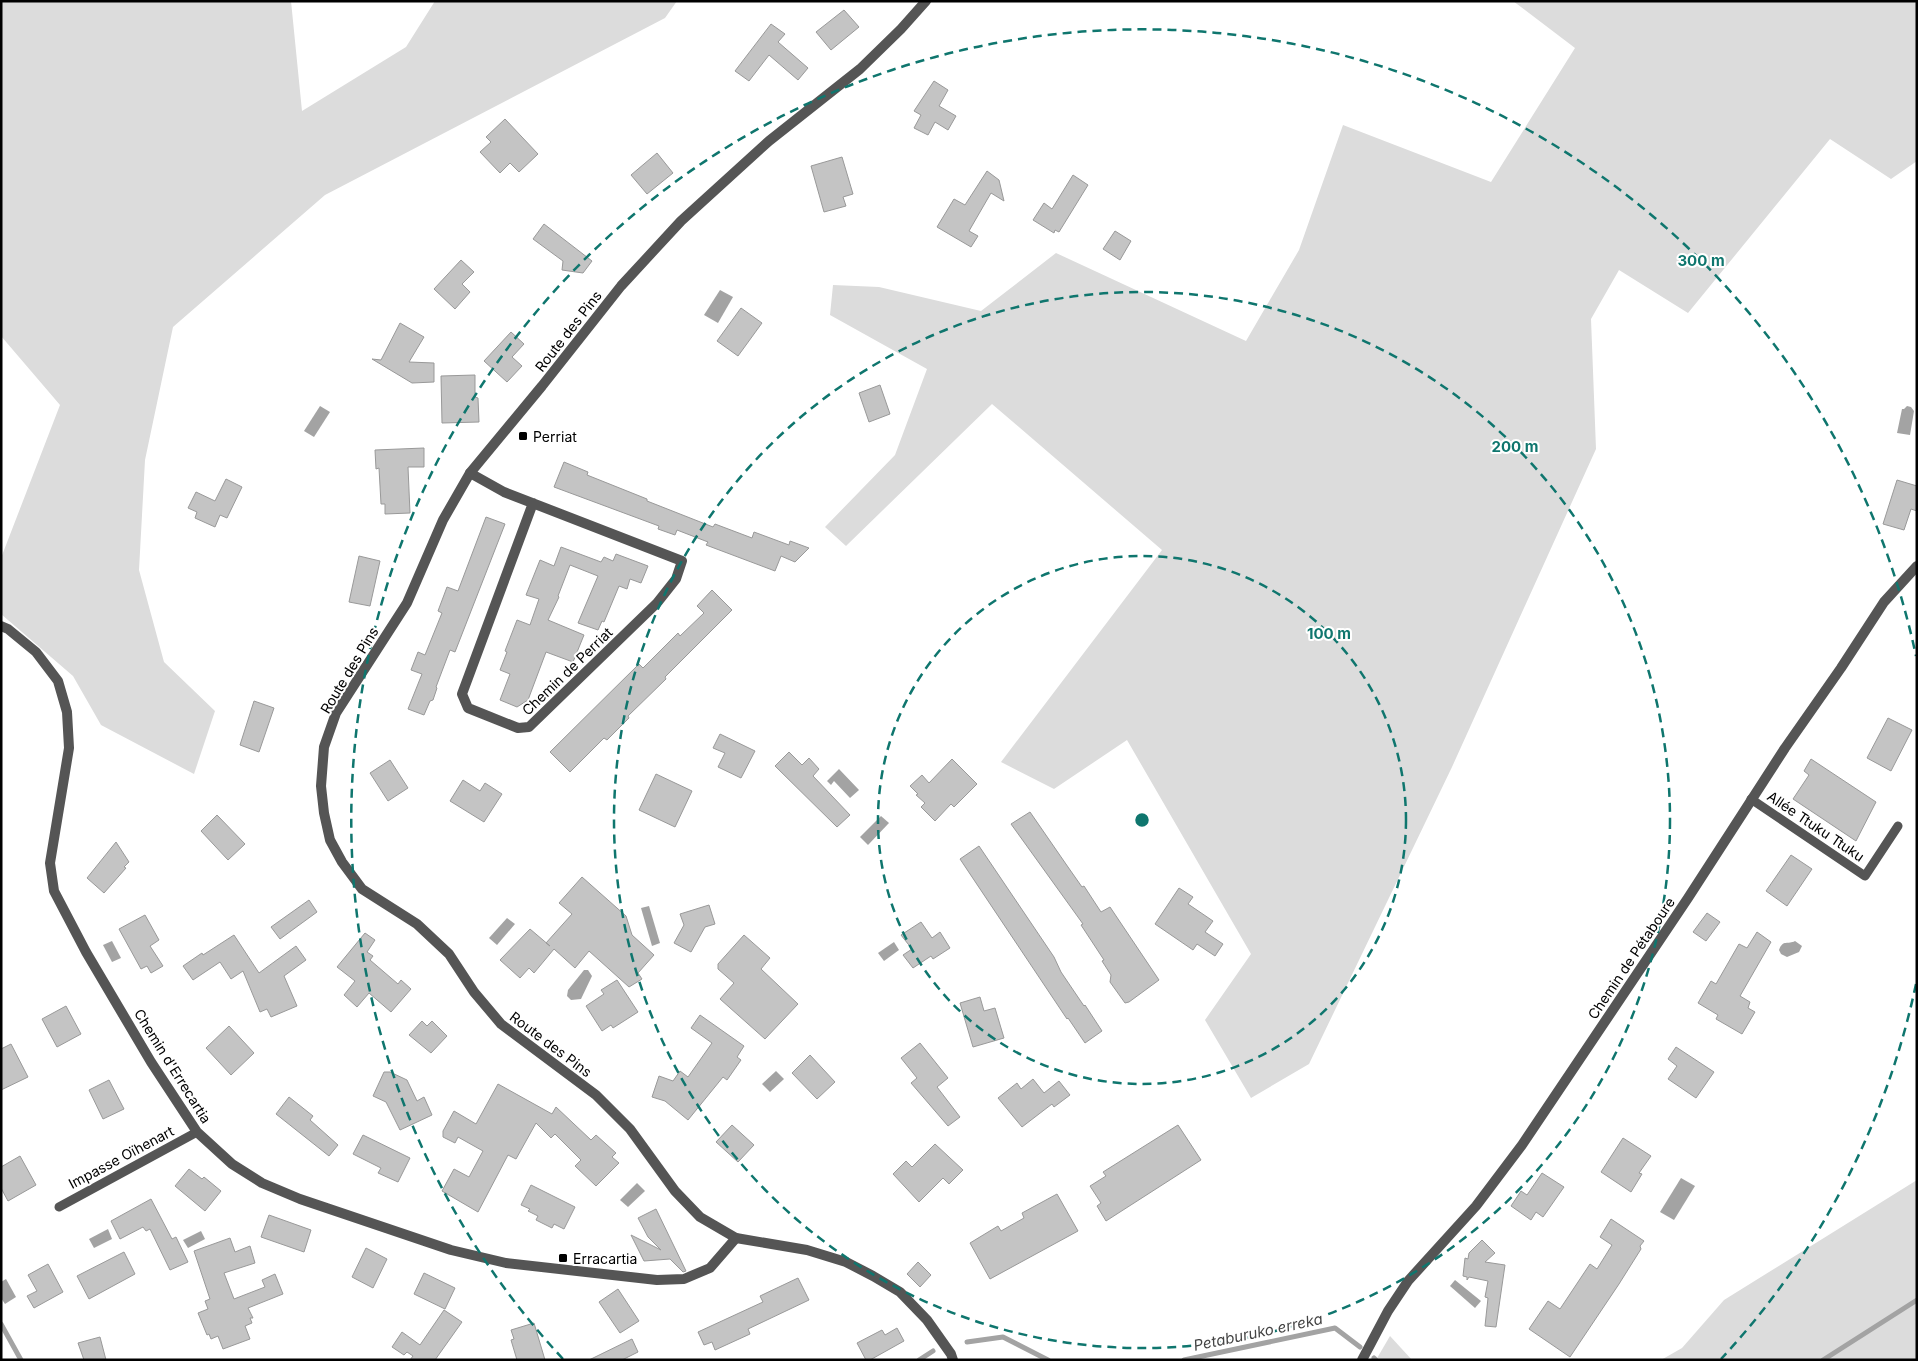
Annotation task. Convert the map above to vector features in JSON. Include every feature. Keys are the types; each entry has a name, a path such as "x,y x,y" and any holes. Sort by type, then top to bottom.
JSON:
{"street":[{"name":"Route des Pins","path":"926,1 901,30 860,69 769,141 681,222 621,286 470,473 443,520 407,603 336,713 324,747 321,786 330,840 342,862 362,889 417,924 449,954 474,992 501,1024 596,1095 630,1129 675,1192 700,1217 736,1238 806,1250 846,1262 873,1276 900,1292 927,1320 951,1354 953,1360"},
{"name":"Chemin de Perriat","path":"470,473 504,492 533,503 682,561 676,579 657,603 529,727 518,728 468,708 462,694 533,503"},
{"name":"Chemin de Pétaboure","path":"1362,1360 1388,1311 1408,1281 1476,1206 1538,1122 1688,898 1751,799 1884,602 1917,566"},
{"name":"Chemin d'Errecartia","path":"1,626 8,629 36,652 58,681 67,712 69,748 50,863 54,891 86,952 151,1062 197,1132 232,1164 262,1183 300,1199 451,1250 506,1263 657,1280 684,1279 710,1268 736,1238"}],"lane":[{"name":"Allée Ttuku Ttuku","path":"1751,799 1865,876 1898,826"},
{"name":"Impasse Oïhenart","path":"59,1207 197,1132"}],"shaded area":[{"path":"1,1 291,1 302,111 406,47 435,1 677,1 665,18 325,195 173,327 145,460 139,570 164,662 215,711 194,774 101,725 73,676 1,614 1,558 60,405 1,336"},
{"path":"1513,1 1917,1 1917,161 1891,179 1830,139 1688,313 1619,270 1591,319 1596,449 1452,767 1309,1064 1251,1098 1205,1020 1251,954 1127,740 1054,789 1001,762 1162,550 992,404 846,546 825,527 895,455 927,369 830,315 833,285 879,287 981,311 1056,253 1246,341 1299,250 1343,125 1491,182 1575,48"},
{"path":"720,290 733,297 718,323 704,315"},
{"path":"320,406 330,412 314,437 304,431"},
{"path":"1907,406 1911,407 1914,411 1910,435 1897,433 1902,409"},
{"path":"839,769 859,790 850,798 834,781 831,785 827,781"},
{"path":"881,816 889,823 868,845 860,837"},
{"path":"649,906 660,943 652,946 641,908"},
{"path":"507,918 515,924 497,945 489,938"},
{"path":"112,941 121,958 112,962 103,945"},
{"path":"1795,941 1802,946 1799,952 1787,957 1781,954 1779,950 1784,943"},
{"path":"894,942 899,950 884,961 878,953"},
{"path":"584,970 588,970 592,976 581,999 571,1000 567,996 568,990"},
{"path":"776,1071 784,1079 770,1092 762,1084"},
{"path":"1681,1178 1695,1186 1674,1220 1660,1212"},
{"path":"1917,1180 1917,1360 1661,1360 1682,1348 1724,1300"},
{"path":"637,1183 645,1191 628,1207 620,1200"},
{"path":"108,1229 112,1239 94,1248 89,1239"},
{"path":"201,1231 205,1239 188,1248 183,1240"},
{"path":"6,1279 16,1297 5,1304 1,1298 1,1282"},
{"path":"1455,1280 1481,1301 1475,1308 1450,1286"},
{"path":"1390,1336 1412,1360 1376,1360"}],"building":[{"path":"844,10 859,27 831,50 816,32"},
{"path":"771,24 785,34 778,42 808,68 798,80 769,55 749,81 735,71"},
{"path":"934,81 948,90 939,106 956,116 948,130 935,122 928,135 914,128 921,115 914,111"},
{"path":"505,119 538,154 519,172 510,163 500,173 480,152 491,142 486,137"},
{"path":"657,153 673,173 647,194 631,175"},
{"path":"842,157 853,194 843,197 846,206 824,212 811,166"},
{"path":"987,171 999,180 1004,201 991,193 969,231 978,236 971,247 937,227 954,199 965,205"},
{"path":"1073,175 1088,185 1059,232 1055,230 1054,233 1033,220 1044,203 1052,209"},
{"path":"544,224 592,261 583,273 562,270 563,261 533,239"},
{"path":"1115,231 1131,241 1120,260 1103,249"},
{"path":"461,260 474,272 462,284 470,292 455,309 434,289"},
{"path":"741,308 762,323 738,356 717,341"},
{"path":"400,323 424,337 409,362 434,363 434,382 412,383 372,359 381,360"},
{"path":"511,332 524,344 512,357 522,366 507,382 484,361"},
{"path":"475,375 475,397 478,398 479,422 442,423 441,376"},
{"path":"880,385 890,414 869,422 859,393"},
{"path":"424,448 424,467 408,467 410,513 385,514 385,504 381,504 379,468 376,469 375,450"},
{"path":"564,462 588,472 587,475 713,527 715,524 752,538 754,532 789,545 790,541 809,548 795,562 781,556 775,571 706,545 708,542 677,530 675,535 658,529 659,526 554,487"},
{"path":"226,479 242,487 227,518 220,515 215,527 195,518 197,512 188,508 196,492 215,501"},
{"path":"1897,480 1917,486 1917,511 1911,509 1904,530 1883,524"},
{"path":"486,517 505,524 455,652 450,650 433,700 430,701 424,715 408,709 422,674 411,670 418,652 425,655 442,613 438,611 447,587 458,591"},
{"path":"561,547 601,562 604,557 613,561 616,554 648,566 641,583 630,579 627,589 619,586 604,622 602,621 598,630 578,623 598,576 570,565 559,597 548,620 584,635 573,662 546,652 528,700 517,707 500,700 510,674 500,670 507,652 505,651 517,620 530,625 539,599 526,595 540,560 554,566"},
{"path":"359,556 380,561 370,606 349,602"},
{"path":"712,590 732,610 665,677 666,679 628,716 629,718 607,740 604,738 570,772 550,752 639,664 643,668 678,633 680,636 704,613 697,606"},
{"path":"254,701 274,708 259,752 240,745"},
{"path":"1888,718 1912,730 1891,771 1867,758"},
{"path":"720,734 755,751 741,778 718,767 725,753 713,748"},
{"path":"789,752 802,765 809,758 819,769 813,776 850,815 837,827 775,766"},
{"path":"952,759 977,784 954,807 951,804 935,821 921,807 925,803 910,786 922,775 929,783"},
{"path":"1811,759 1876,802 1856,841 1793,799 1809,775 1804,771"},
{"path":"390,760 408,788 388,801 370,773"},
{"path":"656,774 692,791 675,827 639,810"},
{"path":"463,780 480,791 485,783 502,794 484,822 450,801"},
{"path":"1030,812 1101,912 1110,907 1159,980 1129,1002 1125,1003 1110,982 1111,975 1102,961 1104,960 1081,925 1083,924 1011,824"},
{"path":"217,815 245,844 228,860 201,831"},
{"path":"116,842 129,862 104,893 87,878"},
{"path":"979,846 1102,1031 1085,1043 960,859"},
{"path":"1791,855 1812,869 1787,906 1766,891"},
{"path":"582,877 626,916 632,935 654,955 638,973 642,979 629,987 589,951 575,968 554,949 534,973 529,968 520,978 500,960 530,929 546,943 572,914 559,903"},
{"path":"1179,888 1193,897 1188,904 1213,921 1205,932 1223,944 1215,956 1197,944 1193,950 1155,924"},
{"path":"309,900 317,912 280,939 271,927"},
{"path":"709,905 715,924 705,927 691,952 674,943 684,925 680,914"},
{"path":"1707,913 1720,922 1706,941 1693,932"},
{"path":"145,915 159,940 150,946 163,966 151,973 147,966 141,969 119,929"},
{"path":"921,922 932,938 940,932 950,948 933,959 931,956 913,968 903,955 912,949 901,935"},
{"path":"1757,932 1771,942 1740,996 1750,1002 1748,1008 1755,1012 1742,1034 1716,1019 1718,1015 1698,1003 1711,981 1716,984 1739,944 1747,948"},
{"path":"365,933 375,940 367,952 373,956 370,960 398,984 401,980 411,989 391,1012 369,993 357,1007 344,995 355,981 337,967"},
{"path":"234,935 259,973 296,946 306,960 284,976 297,1006 271,1017 267,1009 260,1012 243,971 231,979 220,962 193,980 183,966"},
{"path":"744,935 770,958 761,969 798,1004 765,1039 720,999 734,983 718,969 718,964"},
{"path":"617,980 638,1012 613,1028 611,1025 602,1031 586,1006 604,994 601,990"},
{"path":"980,997 984,1011 995,1008 1004,1038 973,1047 960,1003"},
{"path":"66,1006 81,1034 57,1047 42,1019"},
{"path":"700,1015 744,1046 737,1057 741,1060 727,1080 723,1077 688,1120 665,1101 652,1097 659,1076 673,1081 680,1071 688,1077 712,1043 691,1028"},
{"path":"422,1021 427,1026 432,1021 447,1036 431,1053 409,1035"},
{"path":"229,1026 254,1053 231,1075 206,1048"},
{"path":"920,1043 948,1078 937,1087 960,1117 948,1126 911,1083 917,1078 901,1058"},
{"path":"11,1044 28,1077 1,1090 1,1049"},
{"path":"1676,1047 1714,1072 1696,1098 1668,1079 1677,1066 1668,1059"},
{"path":"810,1055 835,1082 817,1099 792,1073"},
{"path":"384,1072 390,1072 407,1080 417,1101 424,1097 432,1115 400,1130 386,1102 373,1096"},
{"path":"1033,1079 1044,1093 1059,1081 1070,1095 1054,1107 1052,1104 1022,1127 998,1098 1017,1083 1021,1089"},
{"path":"109,1080 124,1109 103,1119 89,1090"},
{"path":"498,1084 552,1114 556,1107 591,1140 596,1135 616,1153 612,1157 619,1163 596,1186 575,1166 581,1160 555,1134 551,1138 536,1123 516,1159 508,1155 478,1212 442,1191 454,1169 469,1177 483,1151 458,1137 455,1143 443,1137 443,1131 454,1111 476,1124"},
{"path":"289,1097 313,1116 310,1120 338,1145 329,1156 276,1114"},
{"path":"732,1125 754,1145 738,1162 716,1142"},
{"path":"1178,1125 1201,1160 1106,1221 1097,1206 1101,1203 1090,1186 1106,1176 1103,1172"},
{"path":"363,1135 410,1158 398,1182 378,1173 381,1168 353,1154"},
{"path":"1623,1138 1651,1156 1639,1173 1642,1174 1631,1192 1601,1172"},
{"path":"935,1144 963,1170 949,1184 943,1178 919,1202 893,1174 906,1161 912,1167"},
{"path":"20,1156 36,1185 8,1201 1,1188 1,1167"},
{"path":"189,1169 202,1179 204,1177 221,1191 205,1211 175,1186"},
{"path":"1542,1173 1564,1187 1543,1217 1536,1212 1531,1220 1511,1206 1521,1191 1527,1195"},
{"path":"531,1185 575,1207 564,1229 554,1224 552,1228 536,1220 538,1216 528,1211 530,1209 521,1205"},
{"path":"1057,1194 1078,1231 990,1279 970,1243 998,1226 1001,1231 1024,1218 1022,1213"},
{"path":"151,1199 172,1239 176,1237 188,1262 170,1270 150,1229 146,1231 143,1227 120,1239 111,1221"},
{"path":"656,1209 686,1271 683,1272 670,1259 644,1261 631,1235 661,1250 648,1237 638,1218"},
{"path":"269,1215 311,1230 304,1252 261,1237"},
{"path":"1611,1219 1644,1241 1619,1284 1570,1357 1529,1329 1548,1301 1560,1309 1590,1264 1597,1269 1612,1245 1600,1237"},
{"path":"230,1238 235,1252 250,1246 255,1263 224,1273 234,1299 265,1287 262,1280 275,1274 283,1294 248,1308 253,1318 250,1318 252,1323 245,1326 250,1339 223,1349 218,1336 211,1339 209,1334 207,1335 198,1313 208,1309 205,1301 210,1299 194,1251"},
{"path":"1482,1240 1495,1253 1485,1262 1505,1265 1496,1327 1485,1326 1488,1298 1485,1297 1488,1281 1469,1277 1467,1280 1467,1277 1463,1276 1465,1258 1468,1259 1469,1253"},
{"path":"366,1248 387,1259 373,1288 352,1277"},
{"path":"124,1252 135,1274 89,1299 77,1276"},
{"path":"918,1262 931,1275 920,1287 907,1274"},
{"path":"48,1264 63,1292 34,1308 27,1296 37,1291 28,1275"},
{"path":"424,1273 455,1288 445,1309 414,1294"},
{"path":"798,1278 809,1300 748,1329 750,1334 715,1350 712,1342 704,1345 698,1332 763,1302 760,1296"},
{"path":"618,1289 639,1321 620,1333 599,1302"},
{"path":"444,1310 462,1322 435,1360 410,1360 413,1356 407,1352 404,1355 392,1347 402,1332 420,1345"},
{"path":"534,1323 545,1360 517,1360 511,1340 514,1339 511,1330"},
{"path":"897,1328 904,1341 870,1360 866,1360 857,1343 882,1330 885,1335"},
{"path":"100,1337 106,1360 84,1360 78,1343"},
{"path":"632,1339 638,1352 622,1360 589,1360"}],"waterway":[{"name":"Petaburuko erreka","path":"1823,1360 1917,1300"},
{"path":"1,1324 21,1360"},
{"name":"Petaburuko erreka","path":"1184,1360 1335,1328 1360,1347"},
{"name":"Petaburuko erreka","path":"967,1342 1003,1337 1048,1360"},
{"name":"Petaburuko erreka","path":"919,1360 933,1351"}],"place":[{"name":"Perriat","path":"523,436"},
{"name":"Erracartia","path":"563,1258"}]}
